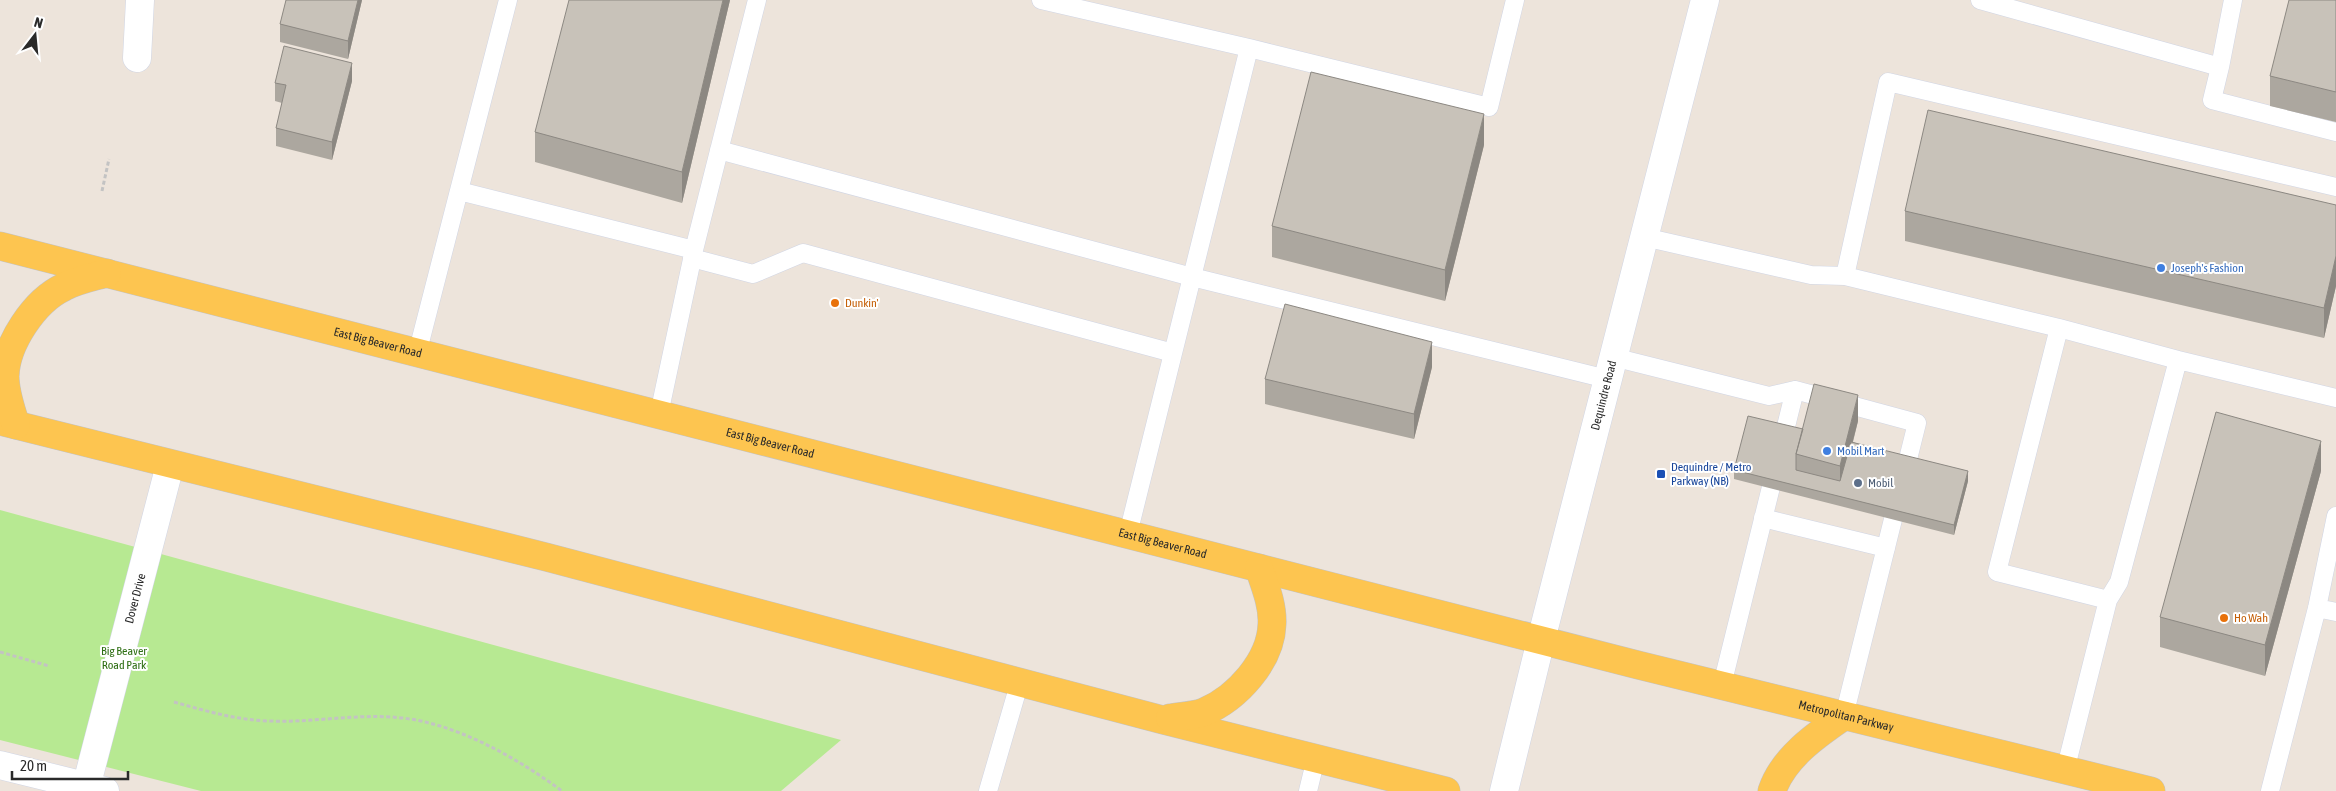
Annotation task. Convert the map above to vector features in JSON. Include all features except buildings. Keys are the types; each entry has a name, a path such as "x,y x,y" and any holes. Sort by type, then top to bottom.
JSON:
{"main road":[{"path":"137,58 140,0"},
{"name":"Dequindre Road","path":"1504,791 1705,0"},
{"name":"East Big Beaver Road","path":"0,246 1541,640"},
{"path":"107,273 63,287 38,307 20,330 10,351 5,376 8,423 546,558 1163,720 1446,791"},
{"name":"Dover Drive","path":"92,789 170,465"},
{"path":"1163,720 1203,712 1227,698 1250,677 1265,654 1272,625 1269,598 1259,568"},
{"name":"Metropolitan Parkway","path":"1541,640 2151,791"},
{"path":"1772,791 1792,758 1815,736 1844,716"},
{"path":"0,765 92,789"}],"lane":[{"path":"417,354 508,0"},
{"path":"659,414 693,254 757,0"},
{"path":"1041,0 1249,48 1489,107 1515,0"},
{"path":"1980,0 2220,67"},
{"path":"2233,0 2212,100 2336,132"},
{"path":"1128,534 1249,48"},
{"path":"1845,276 1888,82 2336,186"},
{"path":"719,150 1192,277 1610,368 1768,396 1795,390 1917,423 1844,716"},
{"path":"459,191 693,254 753,274 803,253 1173,353"},
{"path":"1644,237 1811,274 1845,276 2336,398"},
{"path":"2059,328 1997,572 2108,600"},
{"path":"2065,771 2108,600 2120,582 2178,360"},
{"path":"1722,686 1795,390"},
{"path":"2270,791 2317,608 2336,516"},
{"path":"1764,518 1886,548"},
{"path":"2317,608 2336,612"},
{"path":"988,791 1020,681"},
{"path":"1308,791 1316,758"}],"path":[{"path":"102,191 109,159"},
{"path":"0,652 49,666"},
{"path":"174,702 235,718 271,721 358,715 386,716 421,721 484,744 538,774 562,791"}],"green space":[{"name":"Big Beaver Road Park","path":"0,510 841,740 781,791 201,791 0,740"}],"place":[{"name":"Joseph's Fashion","path":"2161,268"},
{"name":"Dunkin'","path":"835,303"},
{"name":"Mobil Mart","path":"1827,451"},
{"name":"Dequindre / Metro Parkway (NB)","path":"1661,474"},
{"name":"Mobil","path":"1858,483"},
{"name":"Ho Wah","path":"2224,618"}]}
